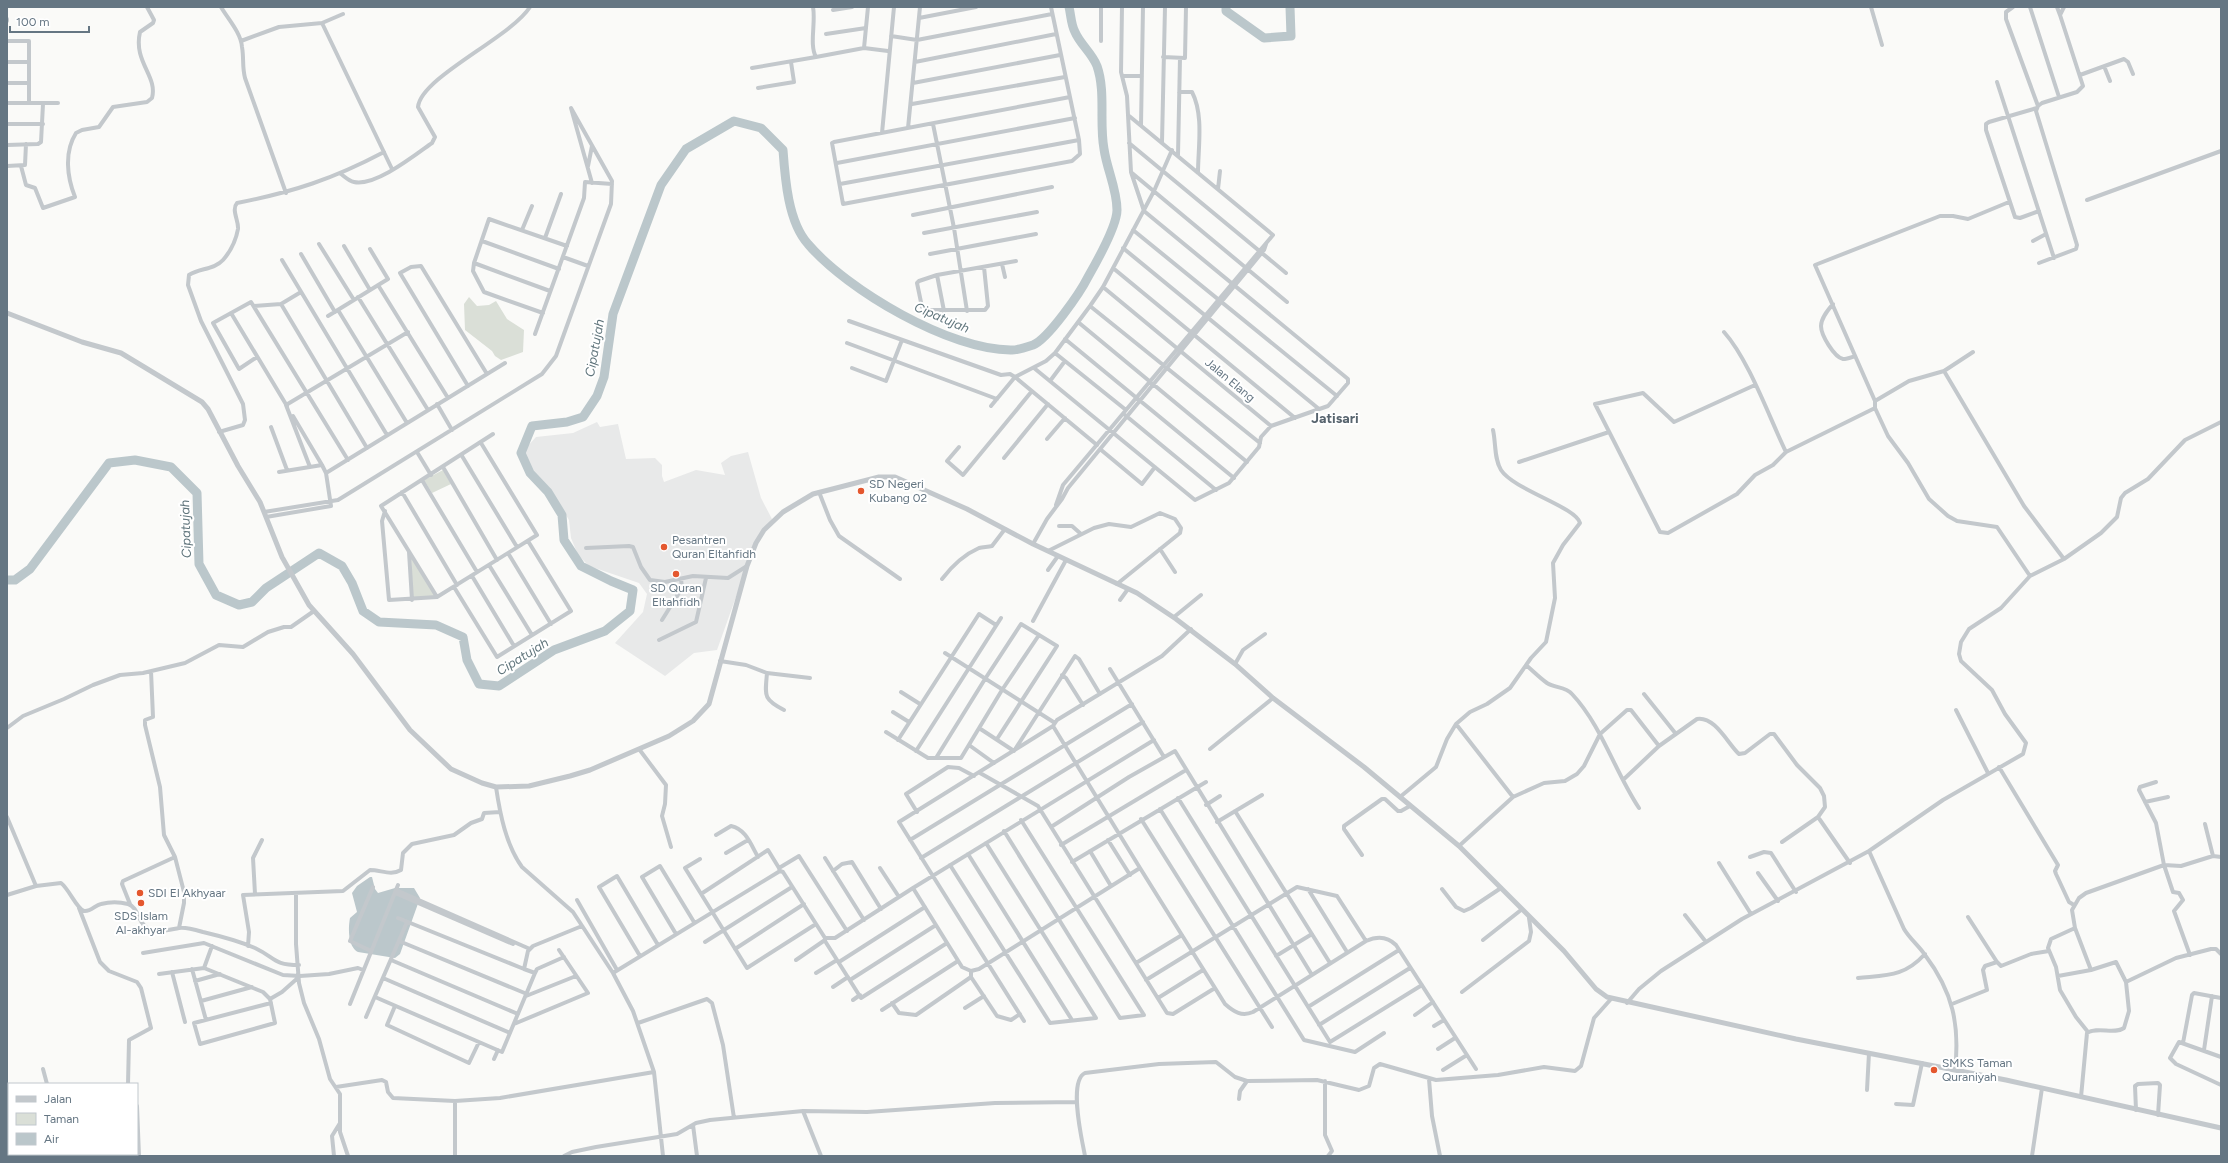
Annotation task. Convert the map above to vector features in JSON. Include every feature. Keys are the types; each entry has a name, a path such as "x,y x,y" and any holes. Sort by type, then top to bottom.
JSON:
{"street":[{"path":"21,166 26,185 35,188 43,208 75,197 69,181 68,171 69,156 76,133 100,126 113,107 147,102 152,98 151,80 140,57 138,42 140,32 153,23 154,20 147,7"},
{"path":"221,7 240,41 245,78 286,192"},
{"path":"341,174 349,180 361,183 392,170 434,141 434,137 418,107 421,96 438,80 517,22 530,7"},
{"path":"813,7 815,20 813,52 816,57"},
{"path":"833,10 852,7"},
{"path":"864,48 868,7"},
{"path":"882,133 888,51 894,7"},
{"path":"908,128 912,104 920,7"},
{"path":"919,18 976,7"},
{"path":"1051,7 1060,55 1065,76 1070,97 1075,118 1080,154 1072,161 844,205 833,142 1070,97"},
{"path":"1101,7 1101,41"},
{"path":"1034,368 1195,500 1216,490 1234,478 1260,447 1261,437 1271,426 1328,406 1348,383 1348,380 1144,211 1131,172 1128,96 1122,76 1122,7"},
{"path":"1140,125 1143,7"},
{"path":"1162,142 1165,7"},
{"path":"1163,57 1185,58 1186,7"},
{"path":"1871,7 1882,45"},
{"path":"2013,7 2006,12 2006,19 2037,107 2036,115 2076,240 2076,249 2039,263"},
{"path":"2030,7 2059,97"},
{"path":"2038,211 2016,218 1986,130 1986,124 2081,90 2083,86 2080,75 2057,7"},
{"path":"2060,15 2064,7"},
{"path":"240,41 279,27 322,22 343,14"},
{"path":"891,36 917,40 1052,14"},
{"path":"322,22 392,170"},
{"path":"826,34 866,28"},
{"path":"915,62 1056,34"},
{"path":"7,41 29,41 29,104"},
{"path":"752,68 864,48 888,51"},
{"path":"913,83 1060,55"},
{"path":"1178,155 1180,58"},
{"path":"2080,75 2126,60 2133,74"},
{"path":"7,62 29,62"},
{"path":"758,88 794,82 790,62"},
{"path":"2104,66 2110,81"},
{"path":"912,104 1065,76"},
{"path":"1122,76 1142,76"},
{"path":"1997,82 2054,258"},
{"path":"7,83 29,83"},
{"path":"1179,92 1192,92 1199,112 1198,174"},
{"path":"7,103 58,103"},
{"path":"7,145 41,142 43,104"},
{"path":"265,515 338,500 542,374 550,366 556,356 611,204 612,184 571,108 592,183"},
{"path":"1033,544 1056,506 1111,431 1273,235 1128,115"},
{"path":"837,163 1075,118"},
{"path":"7,124 43,124"},
{"path":"933,124 954,228 967,311"},
{"path":"840,184 1079,140"},
{"path":"1130,143 1286,273"},
{"path":"7,166 21,166 26,162 26,144"},
{"path":"588,166 592,146"},
{"path":"991,406 1015,376 1034,368 1055,353 1090,306 1103,287 1144,211 1172,150"},
{"path":"2087,200 2221,151"},
{"path":"219,432 243,425 245,420 243,404 201,321 188,285 188,278 192,274 206,270 222,260 233,245 238,230 234,207 237,203 286,192 341,174 384,152"},
{"path":"1218,189 1220,171"},
{"path":"1131,172 1287,302"},
{"path":"535,334 584,198 585,182 612,184"},
{"path":"913,215 1052,188"},
{"path":"545,238 561,194"},
{"path":"2010,202 1968,219 1954,216 1940,216 1815,265 1876,401 1875,408 1888,436 1908,462 1929,499 1948,516 1957,520 1997,527 2030,576"},
{"path":"522,230 532,206"},
{"path":"924,233 1037,212"},
{"path":"543,313 484,292 473,271 474,263 489,219 567,246"},
{"path":"1133,230 1337,396"},
{"path":"930,254 1036,234"},
{"path":"2033,241 2046,234"},
{"path":"482,241 559,269"},
{"path":"319,244 354,300"},
{"path":"344,246 370,290"},
{"path":"1123,248 1319,409"},
{"path":"328,316 388,279 370,249"},
{"path":"301,254 407,423"},
{"path":"563,257 588,266"},
{"path":"282,260 387,435"},
{"path":"984,267 988,308 967,311 926,311 923,309 917,285 919,281 937,275 1016,261"},
{"path":"474,263 550,291"},
{"path":"1002,264 1005,277"},
{"path":"468,386 400,273 411,267 421,266 487,374"},
{"path":"1112,268 1295,418"},
{"path":"937,275 944,311"},
{"path":"378,285 448,398"},
{"name":"Jalan Elang","path":"1103,287 1271,426"},
{"path":"254,306 281,304 301,292"},
{"path":"358,297 428,410"},
{"path":"257,357 239,369 213,323 251,302 348,460"},
{"path":"281,304 367,448"},
{"path":"1832,304 1825,313 1821,326 1824,337 1837,356 1844,359 1856,356"},
{"path":"1090,306 1260,443"},
{"path":"7,313 82,342 121,353 202,402 208,409 245,479 255,492 282,557 294,580 314,611 353,654 410,730 444,764 458,773 496,787 529,786 590,770 669,736 693,721 709,704 747,566 759,537 772,521 798,502 820,492 879,477 895,477 967,509 1033,544 1150,600 1191,629 1235,664 1273,698 1460,846 1521,910 1564,952 1596,989 1611,999 2042,1088 2221,1128"},
{"path":"231,313 326,473 331,502"},
{"path":"849,321 1001,375 1010,374 1015,376 1142,484 1155,467"},
{"path":"1078,322 1247,462"},
{"path":"286,405 408,332"},
{"path":"1724,332 1732,340 1786,452"},
{"path":"1065,339 1234,478"},
{"path":"852,368 886,381 902,340"},
{"path":"847,343 997,399"},
{"path":"1876,401 1909,381 1944,371 1973,352"},
{"path":"1055,353 1216,490"},
{"path":"1050,381 1065,361"},
{"path":"326,473 505,363"},
{"path":"1944,371 2024,506 2064,559"},
{"path":"1755,385 1674,422 1643,393 1594,404 1660,532 1664,534 1668,533 1737,494 1755,475 1773,465 1786,452 1875,408"},
{"path":"959,447 947,461 963,475 1032,391"},
{"path":"437,404 452,430"},
{"path":"1004,458 1048,404"},
{"path":"286,405 310,467"},
{"path":"1047,439 1065,418"},
{"path":"1627,1003 1639,989 1654,977 1750,914 1796,892 1850,863 1943,800 1988,773 2019,757 2025,750 2026,743 2005,714 1992,690 1963,664 1960,658 1960,649 1963,637 1969,629 2001,608 2030,576 2064,559 2109,526 2117,516 2123,496 2148,479 2185,440 2221,422"},
{"path":"271,427 287,470"},
{"path":"1400,797 1436,767 1447,739 1456,724 1470,712 1487,704 1510,688 1547,639 1556,592 1553,563 1563,545 1579,527 1580,521 1573,514 1539,496 1504,473 1497,460 1493,430"},
{"path":"1519,462 1609,432"},
{"path":"437,597 381,506 462,456 494,434"},
{"path":"384,511 382,521 389,600 412,600 437,597 537,535 481,443"},
{"path":"417,452 431,475"},
{"path":"462,456 517,547"},
{"path":"279,472 322,466"},
{"path":"443,467 497,560"},
{"path":"422,480 477,572"},
{"path":"402,492 497,657 571,611 528,541"},
{"path":"820,492 830,520 839,536 900,579"},
{"path":"1048,551 1081,534 1109,524 1131,526 1162,513 1177,521 1181,530 1117,584"},
{"path":"1059,526 1072,526 1081,534"},
{"path":"942,579 952,566 964,557 981,548 992,546 1005,529"},
{"path":"586,548 628,546 636,552 641,568 650,580 665,582 693,576 706,578 728,578 747,566"},
{"path":"1160,549 1175,572"},
{"path":"409,552 412,600"},
{"path":"508,553 551,624"},
{"path":"1048,570 1058,556"},
{"path":"1033,622 1066,560"},
{"path":"489,565 532,635"},
{"path":"472,576 514,646"},
{"path":"659,640 696,622 706,578"},
{"path":"662,620 682,588 682,579"},
{"path":"1120,600 1128,589"},
{"path":"1174,617 1201,595"},
{"path":"7,728 23,716 64,700 93,685 120,675 143,673 185,662 219,645 243,647 268,632 284,627 291,627 314,611"},
{"path":"898,740 979,614 996,625"},
{"path":"916,751 1001,618"},
{"path":"936,758 1021,624 1056,646 997,739"},
{"path":"1024,1021 899,822 980,773 1100,694 1162,656 1191,629"},
{"path":"1235,664 1243,650 1265,634"},
{"path":"886,732 928,758 961,758 1002,690 1039,635"},
{"path":"945,653 1020,701 1054,725 1063,745 1074,763 1225,1004 1238,1014 1247,1015 1366,941 1384,938 1391,940 1399,950 1476,1068"},
{"path":"1014,751 1075,656 1079,659 1100,694"},
{"path":"720,661 746,665 767,673 810,678"},
{"path":"1526,665 1546,682 1571,693 1600,734 1622,780 1639,808"},
{"path":"1110,669 1164,757"},
{"path":"150,670 153,717 145,720 145,725 160,787 164,835 175,857 184,903 179,928"},
{"path":"767,673 766,695 768,700 784,710"},
{"path":"1062,675 1066,678 1083,705"},
{"path":"901,692 920,704"},
{"path":"1644,694 1676,734"},
{"path":"1210,749 1273,698"},
{"path":"910,840 1132,704"},
{"path":"1460,846 1514,798 1544,783 1565,781 1573,777 1584,766 1600,734 1629,709 1659,746"},
{"path":"1956,710 1988,773"},
{"path":"893,712 909,722"},
{"path":"1622,780 1659,746 1697,719 1702,719 1721,732 1737,752 1741,754 1770,734 1774,734 1797,765 1823,792 1825,807 1818,817 1782,842"},
{"path":"922,858 1074,763 1143,722"},
{"path":"1456,724 1514,798"},
{"path":"979,728 1014,751"},
{"path":"796,960 825,939 835,938 1085,780 1154,740"},
{"path":"969,745 994,763"},
{"path":"639,749 666,785 665,804 662,816 671,847"},
{"path":"1051,827 1096,798 1175,751 1206,805 1312,975"},
{"path":"917,812 906,794 948,767 959,768 974,776"},
{"path":"1999,767 2059,866 2055,871 2056,874 2069,902 2074,905"},
{"path":"1061,844 1186,770"},
{"path":"980,773 1039,809 1167,1013 1173,1014 1215,988"},
{"path":"1072,862 1141,819 1206,782"},
{"path":"2156,782 2140,788 2145,802 2156,823 2164,865 2172,891 2175,894 2180,894 2183,900 2174,911 2190,955"},
{"path":"496,787 500,812 516,859 522,867 573,912 615,972"},
{"path":"1217,822 1262,795"},
{"path":"1206,805 1220,796"},
{"path":"2145,802 2168,797"},
{"path":"1178,798 1330,1042 1422,986"},
{"path":"1362,855 1344,829 1344,826 1382,799 1399,812 1410,806"},
{"path":"1160,809 1278,996 1304,1040 1355,1052 1384,1033"},
{"path":"1235,811 1330,963"},
{"path":"248,946 249,932 243,895 343,891 370,870 397,872 401,870 403,853 412,844 454,835 471,823 482,819 484,813 500,812"},
{"path":"7,817 36,886"},
{"path":"1818,817 1850,863"},
{"path":"1141,819 1272,1027"},
{"path":"1004,831 1120,1018 1144,1016 1021,820"},
{"path":"2205,824 2213,856"},
{"path":"716,835 731,826 743,831 758,857"},
{"path":"255,894 253,858 262,840"},
{"path":"726,853 748,840"},
{"path":"1108,840 1130,875"},
{"path":"950,865 1050,1023 1096,1018 986,843"},
{"path":"700,894 768,850 779,870 783,872 804,904 861,998 947,943"},
{"path":"1090,851 1111,886"},
{"path":"1869,851 1904,929 1909,937 1925,954 1952,1004 1958,1033 1955,1070"},
{"path":"1750,857 1764,852 1771,853 1796,892"},
{"path":"968,854 1072,1020"},
{"path":"615,972 799,856 846,931"},
{"path":"2091,970 2075,928 2072,915 2074,905 2079,898 2094,889 2119,882 2164,865 2181,866 2213,856 2221,857"},
{"path":"175,857 123,881 122,884 130,904 144,927 160,931 179,928 201,931 248,946 267,954 283,965 299,965"},
{"path":"825,858 864,920"},
{"path":"700,859 685,868 747,968 816,924"},
{"path":"833,871 842,864 852,862 881,909"},
{"path":"1718,863 1750,914"},
{"path":"676,934 642,877 660,866 694,922"},
{"path":"880,868 899,898"},
{"path":"913,888 962,967 971,971 979,969 1040,929 1140,868"},
{"path":"1758,873 1778,901"},
{"path":"640,956 599,887 617,876 658,945"},
{"path":"7,895 36,886 61,884 73,897 100,962 109,971 137,982 144,995 151,1028 129,1040 128,1083"},
{"path":"705,942 792,886"},
{"path":"371,951 350,941 373,887"},
{"path":"1146,980 1297,887 1333,894 1340,899 1366,941"},
{"path":"1442,889 1456,907 1464,911 1501,888"},
{"path":"350,1004 396,889 464,922 529,950 582,926"},
{"path":"1308,889 1347,952"},
{"path":"296,893 296,944 300,976 299,983 304,1003 319,1039 330,1079 336,1087 341,1100 340,1122 342,1141 348,1156"},
{"path":"577,900 615,972 638,1023 654,1072 660,1138 664,1156"},
{"path":"78,908 89,910 100,904 114,902 130,904"},
{"path":"735,949 804,904"},
{"path":"816,974 925,907"},
{"path":"1483,940 1521,910"},
{"path":"1685,915 1706,942"},
{"path":"1251,916 1294,986"},
{"path":"398,918 535,974"},
{"path":"1462,992 1527,944 1531,937 1529,918"},
{"path":"1968,918 2001,966 2031,954 2049,951"},
{"path":"366,1017 407,922"},
{"path":"833,987 849,979 936,925"},
{"path":"2075,928 2051,939 2048,944 2058,976 2060,990 2076,1017 2088,1032 2081,1097"},
{"path":"1276,956 1312,934"},
{"path":"1136,963 1182,935"},
{"path":"399,942 526,995 576,976"},
{"path":"143,953 204,943 283,975 300,976 329,974 358,968 364,970"},
{"path":"204,968 212,946"},
{"path":"2126,982 2176,958 2216,949 2221,954"},
{"path":"524,969 529,950"},
{"path":"514,1024 588,993 559,950"},
{"path":"1308,1007 1399,950"},
{"path":"1858,978 1890,976 1902,972 1910,968 1925,954"},
{"path":"375,997 502,1052 537,969 564,957"},
{"path":"391,960 518,1014"},
{"path":"882,1010 958,961"},
{"path":"1952,1004 1987,990 1983,970 1985,966 1997,962"},
{"path":"2058,976 2091,970 2116,962 2126,982 2129,1011 2124,1028 2121,1030 2088,1032"},
{"path":"159,974 204,968 263,992 270,1001 275,1023 200,1044 194,1023 270,1001 300,976"},
{"path":"1319,1025 1410,968"},
{"path":"192,969 206,1020"},
{"path":"1158,998 1204,970"},
{"path":"971,971 971,977 997,1016 1011,1020 1020,1014"},
{"path":"172,972 185,1022"},
{"path":"195,981 220,974"},
{"path":"892,1003 899,1013 916,1015 971,977"},
{"path":"383,978 510,1033"},
{"path":"201,1001 252,987"},
{"path":"2183,1043 2192,995 2194,994 2221,998"},
{"path":"852,1000 860,995"},
{"path":"965,1008 984,996"},
{"path":"2204,1050 2212,996"},
{"path":"638,1023 707,999 712,1003 723,1045 734,1118"},
{"path":"1084,1156 1078,1124 1077,1102 1082,1074 1108,1069 1173,1063 1216,1062 1235,1077 1248,1081 1325,1081 1362,1090 1369,1086 1374,1068 1380,1064 1429,1079 1481,1077 1544,1067 1577,1070 1581,1066 1594,1018 1611,999"},
{"path":"1415,1015 1433,1002"},
{"path":"395,1006 387,1025 469,1063 479,1042"},
{"path":"1434,1026 1444,1020"},
{"path":"1438,1049 1456,1038"},
{"path":"2221,1057 2178,1042 2170,1055 2171,1061 2221,1084"},
{"path":"494,1059 498,1050"},
{"path":"1867,1090 1869,1053"},
{"path":"1443,1070 1467,1055"},
{"path":"1896,1104 1913,1105 1922,1063"},
{"path":"43,1069 47,1083"},
{"path":"336,1087 382,1080 386,1082 388,1092 393,1098 455,1101 528,1094 560,1086 592,1084 654,1072"},
{"path":"1429,1079 1432,1116 1440,1156"},
{"path":"1239,1099 1240,1091 1248,1081"},
{"path":"1325,1081 1325,1135 1332,1151 1328,1156"},
{"path":"2136,1110 2135,1086 2138,1084 2158,1083 2160,1085 2158,1115"},
{"path":"2032,1156 2042,1088"},
{"path":"455,1101 456,1156"},
{"path":"564,1156 572,1152 596,1147 660,1138 677,1134 693,1125 710,1120 803,1111 867,1112 995,1103 1077,1102"},
{"path":"803,1111 821,1156"},
{"path":"334,1156 332,1136 340,1122"},
{"path":"693,1125 697,1156"},
{"path":"138,1129 139,1156"}],"shaded area":[{"name":"Pesantren Quran Eltahfidh","path":"597,422 600,427 618,424 626,459 655,458 662,465 662,476 664,482 696,470 725,475 721,463 731,456 748,452 761,498 772,519 757,538 717,650 694,653 665,676 615,643 643,612 647,594 639,583 589,566 578,555 571,538 569,520 549,487 528,470 525,462 526,448 536,437 573,433"}],"green space":[{"path":"469,297 477,306 489,305 496,301 507,319 524,330 523,352 501,360 465,330 464,304"},
{"path":"443,470 451,484 432,493 424,480"},
{"path":"411,556 436,596 413,599"}],"water":[{"path":"372,877 375,889 378,893 395,888 414,888 420,898 400,954 395,958 358,952 352,946 349,932 350,918 357,912 352,893 357,886"}],"waterway":[{"name":"Cipatujah","path":"7,580 15,580 30,569 109,463 135,460 171,467 197,493 199,564 216,595 239,605 252,602 266,588 319,553 342,566 352,583 363,611 379,622 436,625 463,637 467,660 479,684 499,686 554,650 605,631 630,611 633,590 581,566 564,540 562,515 548,492 530,473 521,453 532,426 567,422 583,417 597,396 604,377 613,314 661,185 686,149 734,121 761,128 783,150 789,199 796,224 801,235 825,262 874,298 902,315 931,329 987,348 1012,350 1033,345 1047,334 1055,325 1084,284 1101,254 1110,234 1114,225 1117,210 1117,202 1105,157 1102,128 1100,76 1095,61 1077,36 1072,23 1069,7"},
{"name":"Cipatujah","path":"1226,7 1226,11 1264,38 1291,36 1290,7"}],"place":[{"name":"SD Negeri Kubang 02","path":"861,491"},
{"name":"Pesantren Quran Eltahfidh","path":"664,547"},
{"name":"SD Quran Eltahfidh","path":"676,574"},
{"name":"SDI El Akhyaar","path":"140,893"},
{"name":"SDS Islam Al-akhyar","path":"141,903"},
{"name":"SMKS Taman Quraniyah","path":"1934,1070"}],"district":[{"name":"Jatisari","path":"1335,418"}]}
